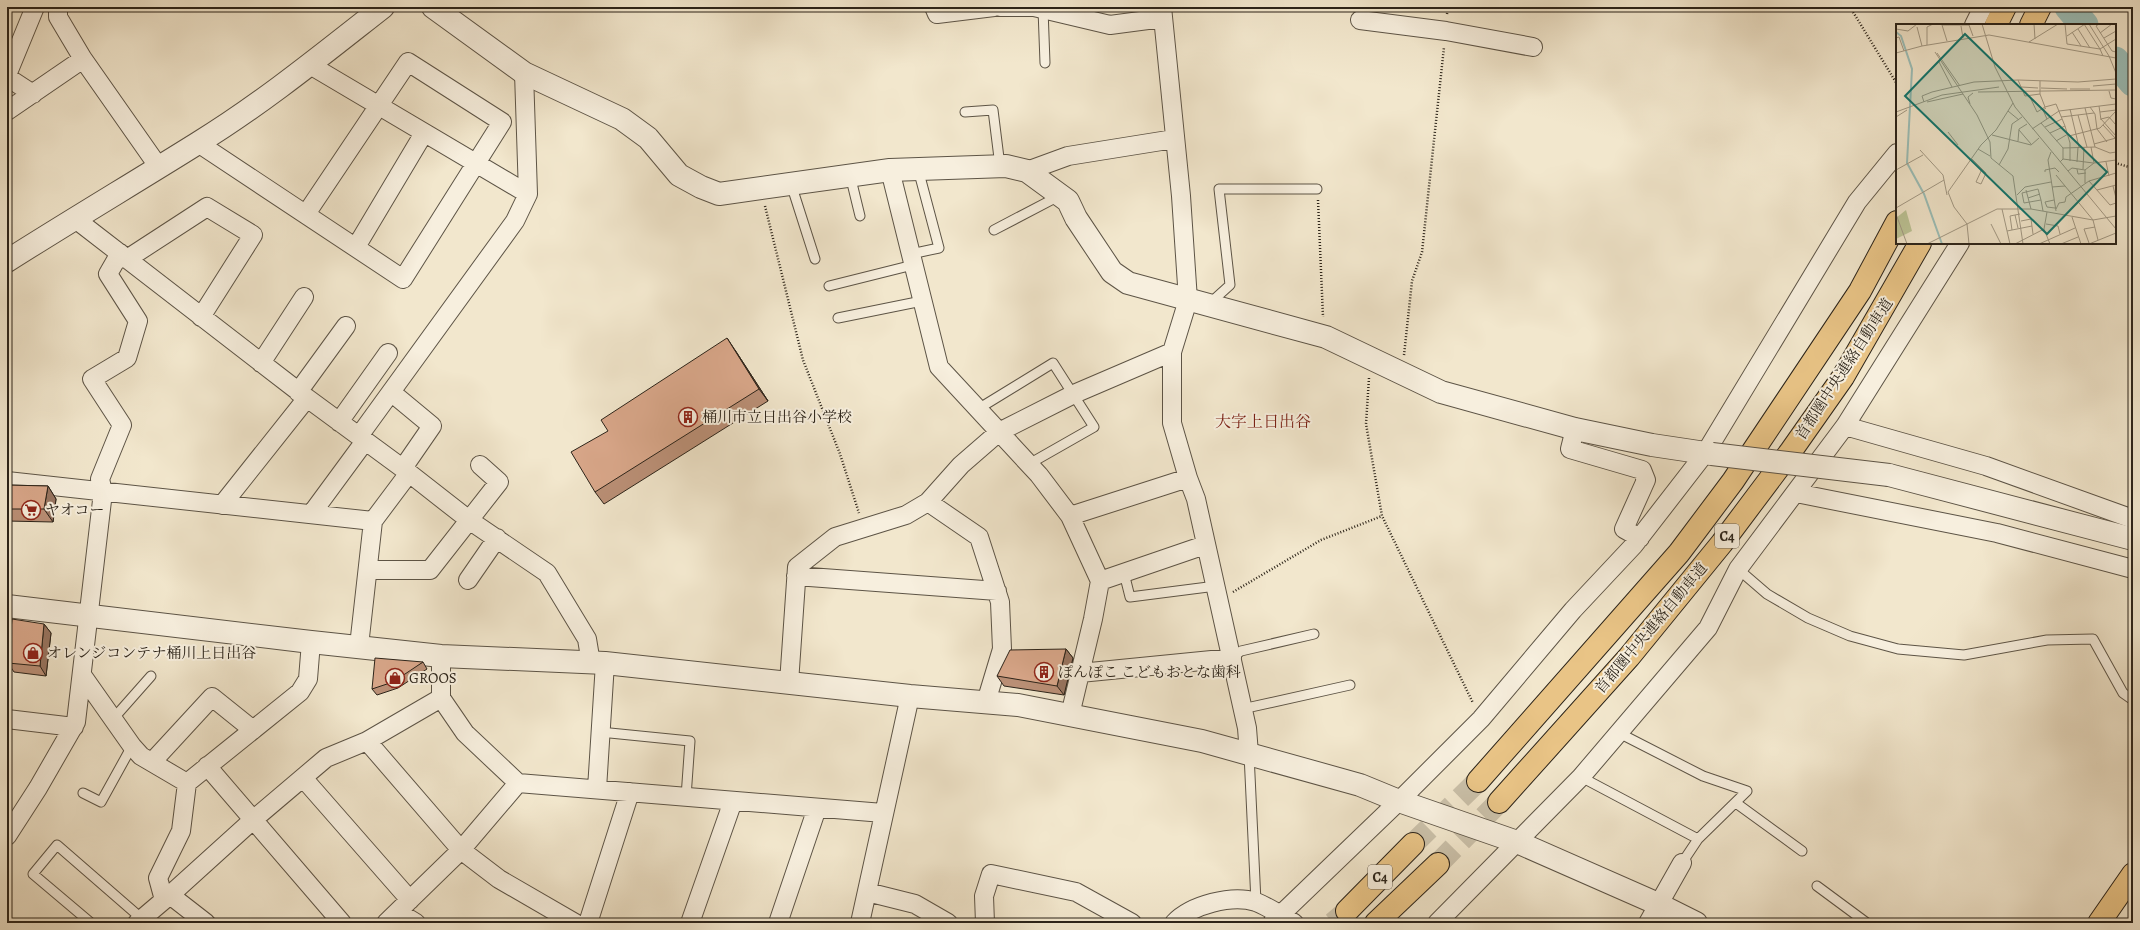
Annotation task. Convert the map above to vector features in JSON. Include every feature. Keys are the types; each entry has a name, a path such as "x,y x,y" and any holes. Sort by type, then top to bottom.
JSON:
{"main road":[{"path":"1996,24 2005,7"},
{"path":"2032,24 2040,7"},
{"name":"首都圏中央連絡自動車道","path":"1478,781 1674,559 1734,481 1860,291 1896,224"},
{"name":"首都圏中央連絡自動車道","path":"1499,802 1629,657 1722,543 1791,451 1843,377 1919,244"},
{"name":"C4","path":"1347,911 1413,844"},
{"name":"C4","path":"1376,923 1438,864"},
{"path":"2099,923 2130,885"}],"street":[{"path":"33,94 7,76 35,7"},
{"path":"7,261 158,166 198,143 310,65 383,7"},
{"path":"433,7 524,73 622,119 648,138 679,175 719,194 890,170 1000,166 1027,171 1068,201 1076,218 1112,272 1128,283 1320,335 1441,392 1575,429 1652,446 1889,475 2133,540"},
{"path":"934,7 937,14 994,7"},
{"path":"1000,7 1034,7 1110,25 1162,12 1181,196 1198,302 1172,352 1172,423 1188,478 1196,499 1205,545 1218,593 1247,728 1249,754"},
{"path":"1974,24 1983,7"},
{"path":"54,8 83,59 158,166"},
{"path":"1360,20 1446,31 1533,47"},
{"path":"7,111 83,59"},
{"path":"198,143 403,279 502,122 408,62 306,214"},
{"path":"310,65 528,194"},
{"path":"312,513 362,439 391,392 515,221 528,194 524,73"},
{"path":"356,247 424,133"},
{"path":"1027,171 1068,156 1174,139"},
{"path":"1174,923 1189,910 1207,904 1241,899 1256,902 1282,920 1481,719 1573,610 1640,538 1709,453 1857,202 1896,153"},
{"path":"890,170 939,368 1029,464 1070,516 1100,581 1093,619 1070,715"},
{"path":"9,828 76,722 103,492 100,479 122,426 92,379 127,358 138,321 108,274 123,256 207,207 253,235 201,316"},
{"path":"74,218 338,422 406,470 469,520 547,572 587,639 598,663 600,732 597,789"},
{"path":"1437,923 1581,777 1708,628 1738,569 1845,426 1959,244"},
{"path":"261,363 304,297"},
{"path":"222,505 302,395 346,326"},
{"path":"789,683 797,567 835,537 906,515 928,502 961,465 999,432 1074,394 1172,352"},
{"path":"338,422 388,353"},
{"path":"359,646 373,521 432,426 391,392"},
{"path":"1845,426 1986,466 2133,519"},
{"path":"1575,429 1570,449 1642,470 1646,480 1624,529 1640,538"},
{"path":"368,570 430,570 499,482 480,465"},
{"path":"1070,516 1188,478"},
{"path":"7,481 222,505 312,513 373,521"},
{"path":"1796,493 1997,533 2133,568"},
{"path":"928,502 979,537 997,591 1000,602 1002,649 986,702"},
{"path":"468,580 497,538"},
{"path":"1100,581 1205,545"},
{"path":"796,576 997,591"},
{"path":"7,606 88,614 311,642 441,656 598,663 910,696 1018,705 1202,741 1360,785 1400,802 1517,842 1658,904 1696,923"},
{"path":"206,923 167,897 158,878 181,831 187,783 300,692 308,679 311,642"},
{"path":"441,656 441,698 465,733 518,783 884,813"},
{"path":"1080,673 1232,658"},
{"path":"82,675 132,746 141,756 187,783"},
{"path":"860,923 910,696"},
{"path":"152,762 212,697 254,730"},
{"path":"139,921 254,819 304,779 326,758 367,741 441,698"},
{"path":"7,720 74,727"},
{"path":"367,741 461,850 499,879 568,921"},
{"path":"207,766 342,923"},
{"path":"304,779 398,912 416,923"},
{"path":"398,912 461,850 518,783"},
{"path":"588,923 630,792"},
{"path":"690,923 733,800"},
{"path":"778,923 817,808"},
{"path":"1648,923 1682,863"},
{"path":"985,923 984,896 991,874 1076,892 1132,923"},
{"path":"867,892 915,904 948,923"}],"lane":[{"path":"1042,9 1045,63"},
{"path":"965,112 993,110 1000,166"},
{"path":"829,286 912,260 939,248 918,169"},
{"path":"850,176 860,216"},
{"path":"791,184 815,259"},
{"path":"1198,302 1230,285 1219,189 1317,189"},
{"path":"994,230 1060,195"},
{"path":"838,318 922,301"},
{"path":"978,409 1053,362 1094,427 1029,464"},
{"path":"1738,569 1767,594 1808,618 1850,636 1898,649 1964,655 2047,640 2093,639 2123,693 2133,700"},
{"path":"1124,573 1130,596 1218,593"},
{"path":"1232,658 1241,651 1314,634"},
{"path":"113,719 151,676"},
{"path":"1242,709 1350,686"},
{"path":"600,732 690,741 686,797"},
{"path":"1620,733 1703,776 1747,791 1698,839 1682,863"},
{"path":"83,793 101,802 132,746"},
{"path":"1249,754 1256,902"},
{"path":"1581,777 1698,839"},
{"path":"1736,803 1802,851"},
{"path":"91,923 33,874 57,845 139,921"},
{"path":"1817,886 1867,923"}],"path":[{"path":"1402,373 1412,281 1422,252 1448,7"},
{"path":"1850,7 1896,82"},
{"path":"2116,163 2133,168"},
{"path":"1317,189 1323,319 1320,335"},
{"path":"764,204 804,360 840,454 864,528"},
{"path":"1370,358 1366,424 1382,516 1481,719"},
{"path":"1218,593 1321,540 1382,516"}],"building":[{"name":"桶川市立日出谷小学校","path":"727,338 759,389 595,492 571,452 608,431 601,420"},
{"path":"7,485 48,486 44,509 7,509"},
{"name":"オレンジコンテナ桶川上日出谷","path":"12,619 44,624 40,666 8,663"},
{"path":"1066,649 1057,686 997,676 1010,650"},
{"path":"375,658 423,662 393,682 372,689"}],"waterway":[{"path":"2069,7 2083,24"},
{"path":"2116,62 2133,82"}],"tunnel":[{"path":"1413,844 1478,781"},
{"path":"1438,864 1499,802"},
{"path":"1333,923 1347,911"}],"place":[{"name":"桶川市立日出谷小学校","path":"688,417"},
{"name":"ヤオコー","path":"31,510"},
{"name":"オレンジコンテナ桶川上日出谷","path":"33,653"},
{"name":"ぽんぽこ こどもおとな歯科","path":"1044,672"},
{"name":"GROOS","path":"395,678"}],"district":[{"name":"大字上日出谷","path":"1263,421"}]}
